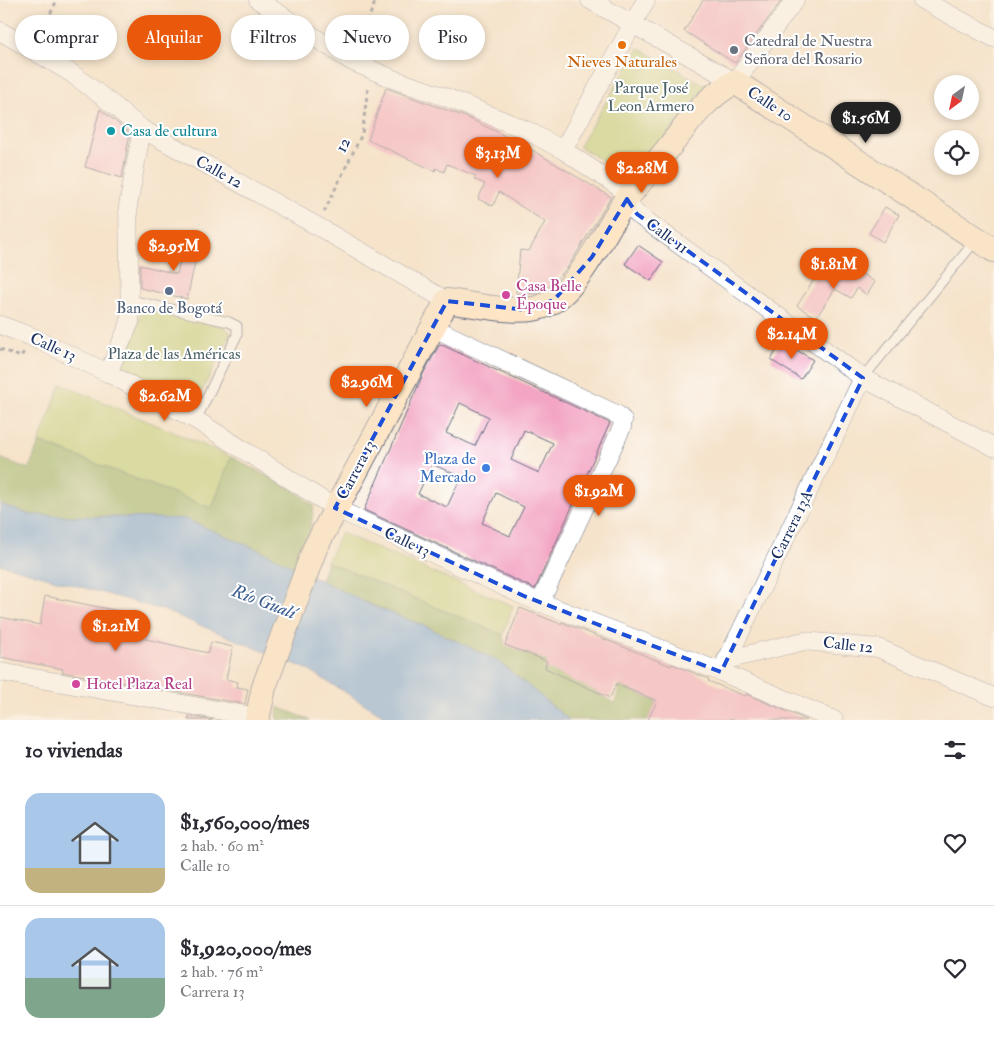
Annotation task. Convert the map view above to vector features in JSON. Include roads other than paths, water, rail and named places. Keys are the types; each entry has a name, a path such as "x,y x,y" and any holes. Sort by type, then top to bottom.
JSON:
{"street":[{"name":"Calle 11","path":"258,0 351,61 504,120 563,150 619,187 632,210 637,214 863,378 994,447"},
{"name":"Calle 10","path":"590,0 735,82 985,245"},
{"path":"563,150 646,0"},
{"path":"447,301 526,310 542,307 554,300 568,287 592,257 627,199 708,100 720,89 735,82 795,0"},
{"path":"922,0 994,38"},
{"name":"Calle 12","path":"0,31 71,73 142,129 318,226 447,301"},
{"path":"108,373 130,322 128,206 142,129"},
{"name":"Carrera 13","path":"257,719 264,687 314,548 447,301"},
{"name":"Calle 13","path":"0,325 30,336 108,373 196,420 335,508 540,603 723,666 834,720"},
{"path":"432,327 618,415 623,420 622,427 540,603"},
{"name":"Carrera 13A","path":"723,666 863,378"},
{"name":"Calle 12","path":"723,666 804,640 878,648 994,697"},
{"path":"0,672 257,719"}],"lane":[{"path":"863,378 985,245"},
{"path":"130,300 230,322 237,326 237,335 196,420"}],"water":[{"name":"Río Gualí","path":"0,504 30,515 185,519 268,554 372,606 427,627 498,661 569,720 391,720 307,669 163,610 0,564"}],"place":[{"name":"Nieves Naturales","path":"622,45"},
{"name":"Catedral de Nuestra Señora del Rosario","path":"734,50"},
{"name":"Casa de cultura","path":"111,131"},
{"name":"Banco de Bogotá","path":"169,291"},
{"name":"Casa Belle Époque","path":"506,295"},
{"name":"Plaza de Mercado","path":"486,468"},
{"name":"Hotel Plaza Real","path":"76,684"}],"park label":[{"name":"Parque José Leon Armero","path":"651,97"},
{"name":"Plaza de las Américas","path":"174,354"}]}
